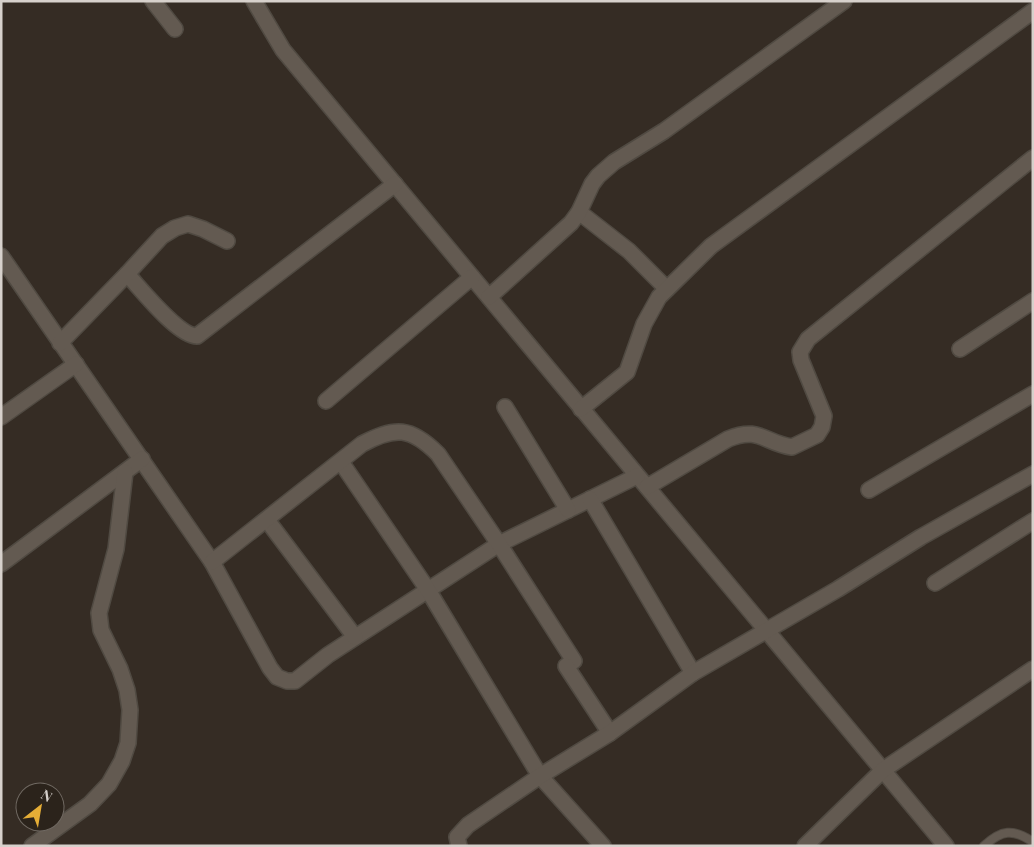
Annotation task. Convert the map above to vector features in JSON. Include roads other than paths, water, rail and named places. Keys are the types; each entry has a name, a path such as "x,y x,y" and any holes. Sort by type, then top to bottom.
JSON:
{"street":[{"path":"154,1 175,29"},
{"path":"254,1 283,50 946,846"},
{"path":"488,297 571,223 579,212 592,184 614,162 664,131 844,1"},
{"path":"582,409 627,372 652,307 667,288 711,246 1033,11 1025,1"},
{"path":"3,263 142,458 212,562 270,668 277,677 287,681 295,680 328,655 500,544 590,499 642,481 738,435 754,434 792,447 817,435 822,427 824,416 801,360 800,352 808,338 1033,158"},
{"path":"127,274 180,329 191,336 197,336 395,184"},
{"path":"579,212 629,251 667,288"},
{"path":"60,343 162,236 175,228 188,224 227,241"},
{"path":"326,401 472,277"},
{"path":"960,350 1033,301"},
{"path":"1,417 76,364"},
{"path":"869,490 1033,394"},
{"path":"506,407 568,510"},
{"path":"212,562 362,444 380,435 400,432 415,434 438,454 500,544 610,733"},
{"path":"1,564 142,458"},
{"path":"341,462 428,590 540,776 603,846"},
{"path":"32,846 90,804 109,784 122,761 128,743 130,710 127,690 120,669 101,630 99,614 116,549 125,472"},
{"path":"459,846 457,837 468,825 540,776 610,733 693,673 838,589 921,537 1033,474"},
{"path":"590,499 693,673"},
{"path":"267,520 356,637"},
{"path":"936,583 1033,521"},
{"path":"805,846 883,770 1033,669"}],"lane":[{"path":"984,846 994,836 1007,831 1025,836 1033,842"}]}
